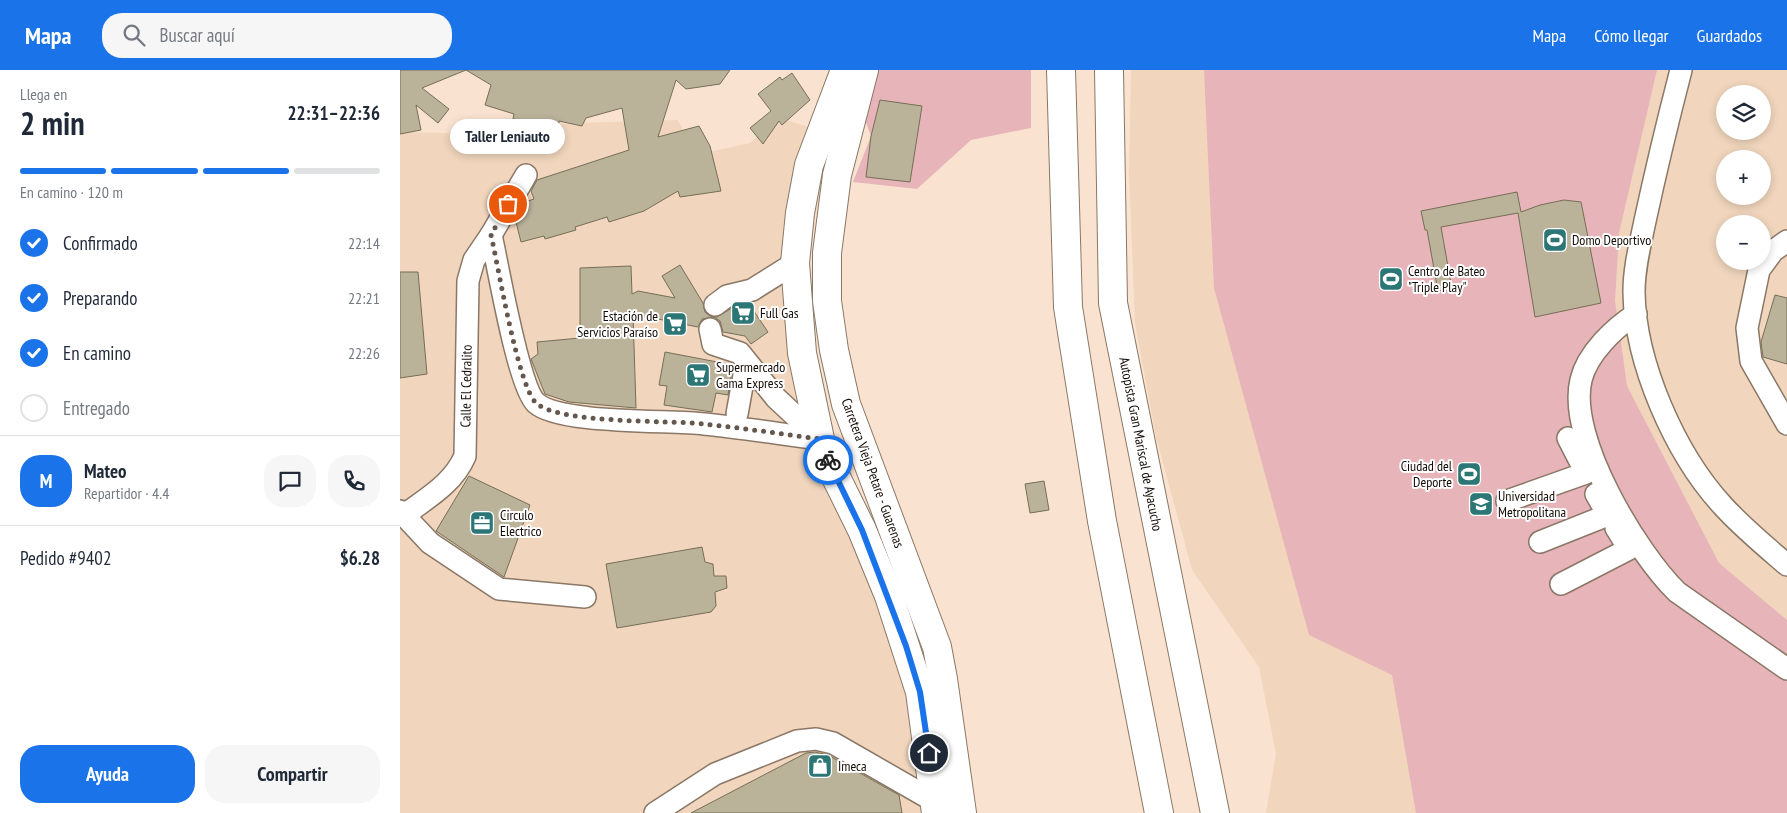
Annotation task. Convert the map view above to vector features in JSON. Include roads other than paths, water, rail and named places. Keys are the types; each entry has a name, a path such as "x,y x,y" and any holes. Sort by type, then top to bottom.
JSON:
{"main road":[{"path":"1061,70 1068,307 1102,521 1157,808"},
{"name":"Autopista Gran Mariscal de Ayacucho","path":"1109,70 1113,303 1215,813"},
{"name":"Carretera Vieja Petare - Guarenas","path":"845,72 809,165 800,213 795,263 802,353 820,439 865,538 911,662 920,692 935,807"},
{"name":"Carretera Vieja Petare - Guarenas","path":"845,72 837,175 827,253 827,301 834,350 846,404 936,647 943,679 962,813"}],"street":[{"path":"1681,70 1654,176 1636,264 1636,314 1642,346 1659,401 1686,454 1722,506 1787,565"},
{"name":"Calle El Cedralito","path":"402,514 449,482 459,470 465,456 468,281 474,260 526,175"},
{"path":"491,235 517,354 528,392 536,403 550,412 610,419 702,424 820,439"},
{"path":"1787,241 1772,251 1759,270 1747,328 1751,360 1787,424"},
{"path":"715,305 727,296 752,290 795,263"},
{"path":"1636,314 1625,321 1595,353 1584,369 1580,381 1578,402 1584,431 1598,469 1631,533 1668,583 1677,592 1787,669"},
{"path":"710,329 713,344 740,353 746,364 776,398 820,439"},
{"path":"737,414 746,364"},
{"path":"1568,438 1608,515 1648,576"},
{"path":"1507,501 1586,473"},
{"path":"402,514 430,543 498,589 585,597"},
{"path":"1540,542 1608,515"},
{"path":"1561,584 1629,549"},
{"path":"655,813 715,774 797,741 816,738 833,743 935,807"}],"place":[{"name":"Taller Leniauto","path":"508,204"},
{"name":"Domo Deportivo","path":"1555,240"},
{"name":"Centro de Bateo \"Triple Play\"","path":"1391,279"},
{"name":"Full Gas","path":"743,313"},
{"name":"Estación de Servicios Paraíso","path":"675,324"},
{"name":"Supermercado Gama Express","path":"698,375"},
{"name":"Ciudad del Deporte","path":"1469,474"},
{"name":"Universidad Metropolitana","path":"1481,504"},
{"name":"Circulo Electrico","path":"482,523"},
{"name":"Imeca","path":"820,766"}]}
